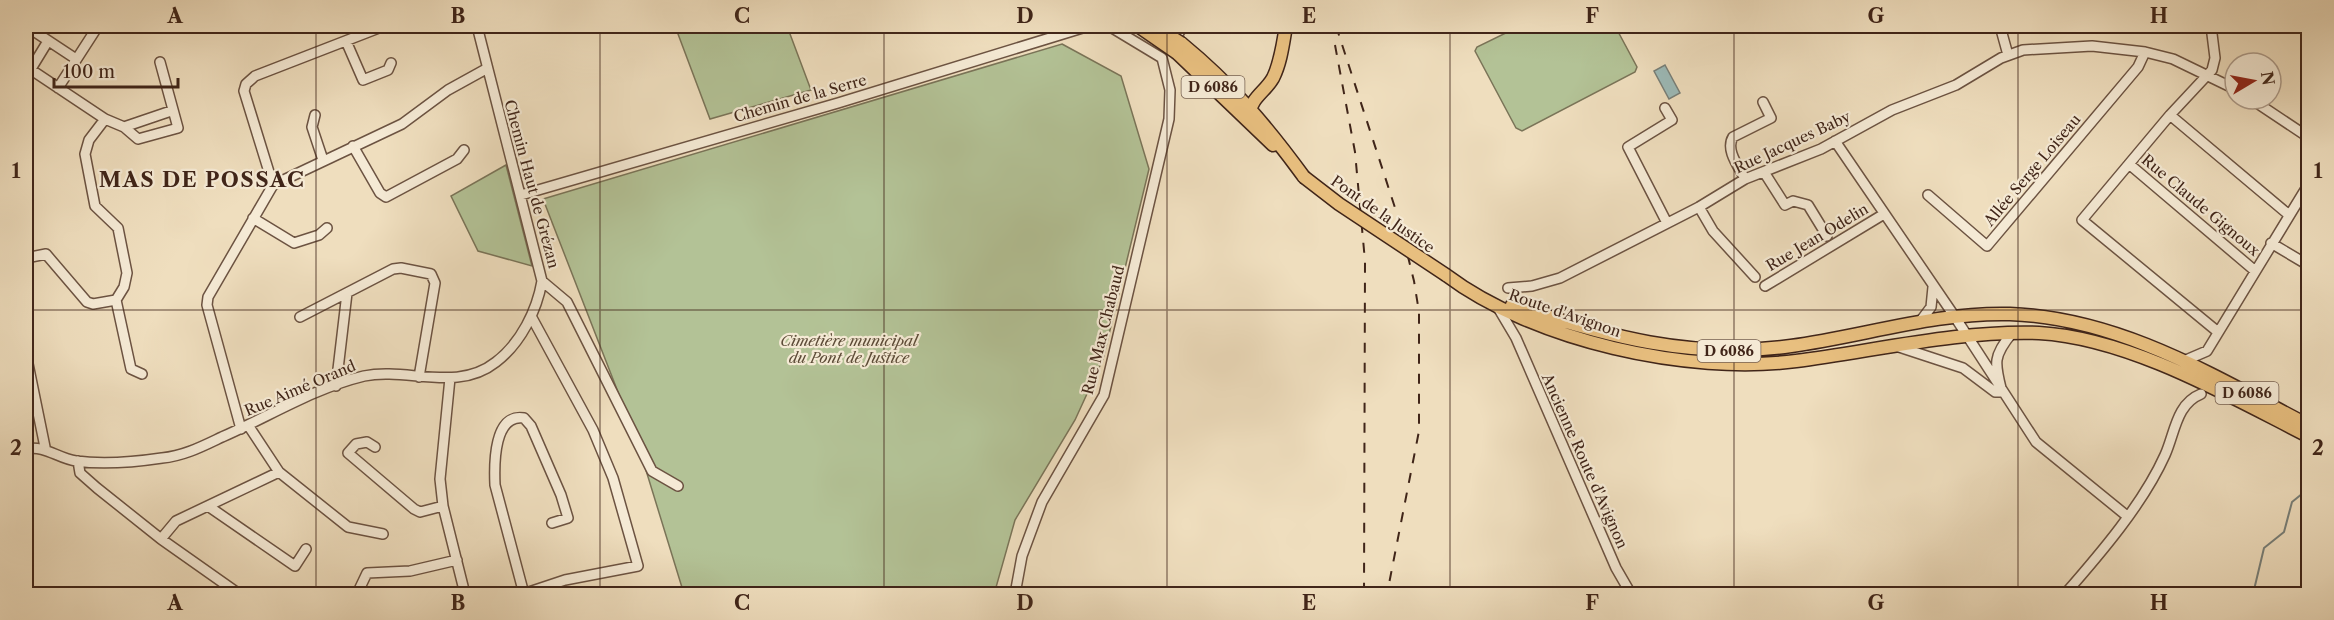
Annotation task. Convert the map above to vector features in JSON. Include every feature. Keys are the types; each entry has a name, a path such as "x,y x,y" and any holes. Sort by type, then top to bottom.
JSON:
{"main road":[{"name":"D 6086","path":"1138,26 1210,67 1251,108 1304,177"},
{"name":"D 6086","path":"1154,26 1179,48 1248,122 1304,177"},
{"path":"1248,122 1255,98 1274,76 1286,26"},
{"name":"Pont de la Justice","path":"1304,177 1339,204 1446,275"},
{"name":"Route d'Avignon","path":"1446,275 1466,290 1529,320 1584,339 1651,357 1748,364 1793,362 1967,337 2012,333 2060,335 2125,352 2214,388 2308,436"},
{"name":"Route d'Avignon","path":"1446,275 1473,285 1507,303 1583,327 1644,344 1699,350 1744,351 1792,346 1955,317 2012,314 2075,323 2122,335 2186,360 2308,425"}],"street":[{"path":"26,26 76,59"},
{"path":"58,88 98,26"},
{"path":"273,185 244,91 246,84 255,76 384,26"},
{"name":"Chemin Haut de Grézan","path":"477,26 486,69 542,281 567,302 652,471 678,486"},
{"name":"Chemin de la Serre","path":"520,195 854,98 1086,26"},
{"path":"1109,26 1162,58 1183,26"},
{"path":"2000,26 2008,55"},
{"path":"2211,26 2215,58 2212,70 2170,114 2082,220 2218,332"},
{"path":"346,40 363,80 388,70 391,63"},
{"path":"48,41 28,73 58,88 105,119 124,127 138,139 178,128 171,111 160,62"},
{"name":"Rue Jacques Baby","path":"1508,288 1532,286 1560,278 1699,207 1745,179 1835,141 1892,110 1956,85 2008,55 2023,50 2092,46 2145,52 2173,59 2223,84"},
{"name":"Allée Serge Loiseau","path":"1928,195 1987,246 2138,68 2145,52"},
{"name":"Rue Max Chabaud","path":"1015,594 1022,556 1038,511 1104,395 1169,119 1170,90 1162,58"},
{"path":"383,534 348,527 279,472 245,427 207,305 208,297 273,185 402,124 448,90 486,69"},
{"path":"1745,179 1730,148 1731,141 1733,137 1771,118 1763,102"},
{"path":"1665,108 1672,120 1628,147 1666,224"},
{"path":"124,127 171,111"},
{"path":"2269,111 2308,137"},
{"path":"2170,114 2289,215"},
{"path":"315,115 312,127 323,160"},
{"path":"105,119 89,140 85,154 95,206 118,228 127,273 124,287 116,300 131,369 142,374"},
{"name":"Rue Jean Odelin","path":"1835,141 2037,442 2127,516"},
{"path":"353,146 380,193 386,197 457,159 464,150"},
{"name":"Rue Claude Gignoux","path":"2129,164 2254,270"},
{"path":"1764,172 1785,205 1794,201 1808,206 1827,236"},
{"path":"2186,360 2207,351 2254,270 2308,185"},
{"path":"1699,207 1713,231 1755,277"},
{"name":"Rue Jean Odelin","path":"1766,286 1884,214"},
{"path":"253,218 294,243 319,235 327,228"},
{"path":"2271,243 2308,264"},
{"path":"26,258 46,254 87,302 93,304 116,300"},
{"path":"300,317 396,268 434,276 435,283 418,377"},
{"name":"Rue Aimé Orand","path":"45,447 62,458 78,461 101,463 164,458 190,452 363,376 388,373 450,378 474,373 496,363 518,338 538,300 542,281"},
{"path":"1919,323 1931,307 1933,285"},
{"path":"336,386 347,293"},
{"name":"Ancienne Route d'Avignon","path":"1497,306 1516,338 1616,568 1631,594"},
{"path":"531,316 593,429 613,477 638,566 565,580 523,594 495,484 494,468 502,428 507,420 515,416 524,418 531,426 561,495 568,518 552,523"},
{"path":"1516,338 1521,324 1529,320"},
{"path":"1899,347 1950,362 1995,392 2002,392 1995,362 2003,344 2012,333"},
{"path":"26,354 45,447 26,449"},
{"path":"450,378 440,454 443,506 465,594"},
{"path":"2065,594 2109,544 2164,456 2186,403 2201,394"},
{"path":"375,447 367,442 356,444 348,453 414,509 420,512 443,506"},
{"path":"78,461 80,473 161,539 239,594"},
{"path":"161,539 176,521 279,472"},
{"path":"208,506 295,566 306,549"},
{"path":"357,594 367,573 410,571 457,560"}],"green space":[{"path":"675,26 787,26 811,90 710,119"},
{"path":"1520,26 1615,26 1637,67 1635,72 1522,131 1516,128 1475,51 1477,47"},
{"name":"Cimetière municipal du Pont de Justice","path":"1062,44 1121,76 1149,169 1103,359 1075,420 1015,520 995,591 984,594 684,594 637,441 543,199"},
{"path":"506,165 532,266 478,251 451,196"}],"water":[{"path":"1665,65 1680,93 1669,99 1654,71"}],"waterway":[{"path":"2253,594 2264,548 2284,532 2292,502 2308,489"},
{"path":"644,594 656,592 672,594"},
{"path":"2140,594 2249,594"}],"railway":[{"path":"1336,26 1399,220 1419,312 1419,431 1387,594"},
{"path":"1335,45 1355,152 1365,261 1364,594"}],"district":[{"name":"MAS DE POSSAC","path":"202,179"}]}
